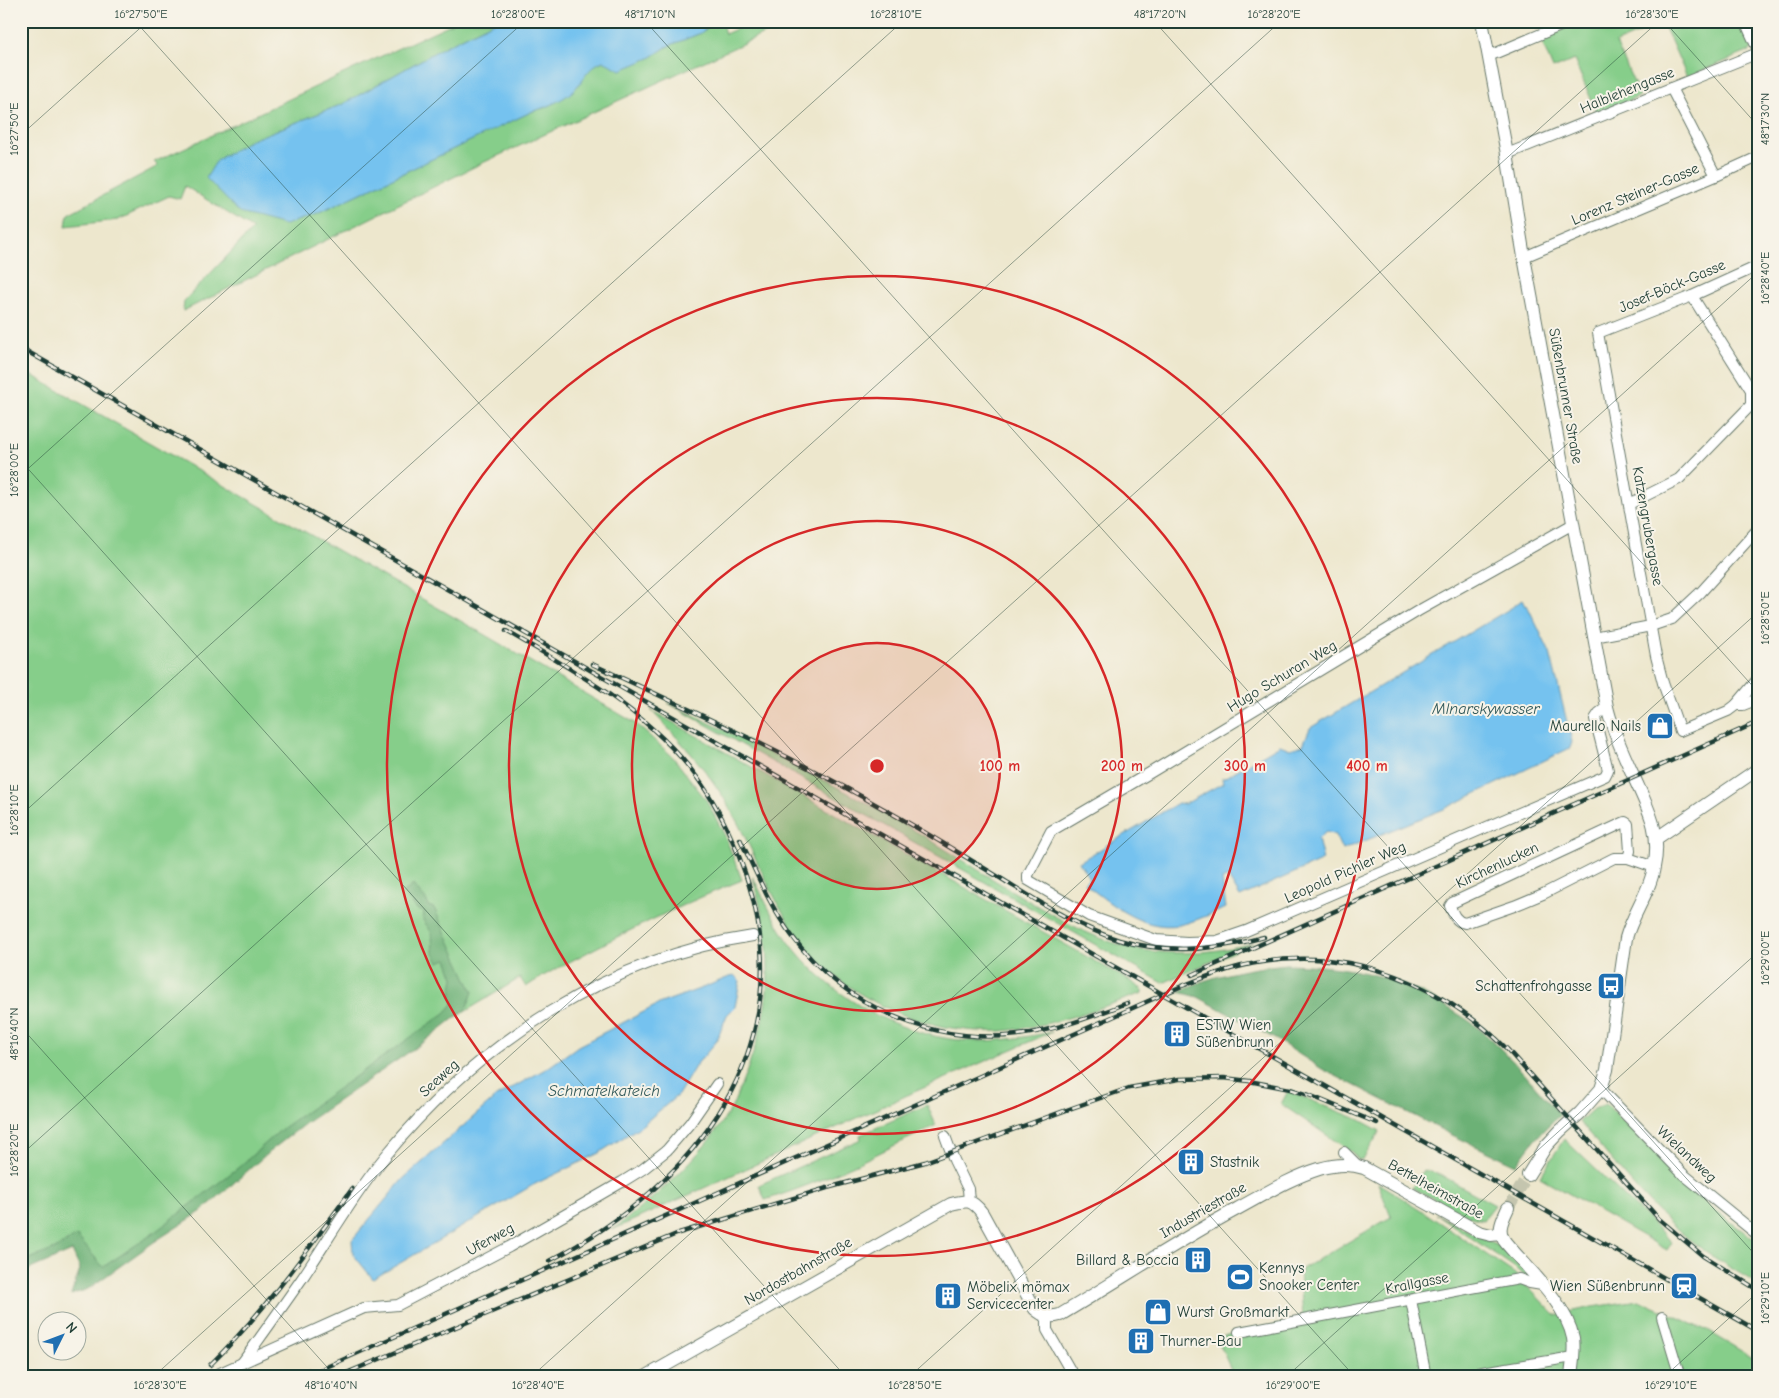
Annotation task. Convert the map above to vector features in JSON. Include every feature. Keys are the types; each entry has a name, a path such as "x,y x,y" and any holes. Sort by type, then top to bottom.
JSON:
{"street":[{"name":"Süßenbrunner Straße","path":"1482,21 1607,707 1616,734 1650,813 1657,838"},
{"path":"1489,56 1572,21"},
{"path":"1745,21 1758,51"},
{"name":"Halblehengasse","path":"1507,154 1758,51"},
{"path":"1671,88 1716,176"},
{"name":"Lorenz Steiner-Gasse","path":"1524,257 1758,157"},
{"name":"Josef-Böck-Gasse","path":"1598,333 1692,296 1758,266"},
{"path":"1629,504 1679,479 1752,405 1751,390 1692,296"},
{"name":"Katzengrubergasse","path":"1598,333 1651,626 1663,683 1680,731 1718,716 1736,705"},
{"name":"Hugo Schuran Weg","path":"1028,875 1051,831 1418,610 1573,524"},
{"path":"1594,637 1651,626 1672,619 1701,592 1758,529"},
{"path":"1736,705 1758,679"},
{"path":"1736,705 1743,705 1758,700"},
{"name":"Leopold Pichler Weg","path":"1028,875 1028,880 1089,916 1156,940 1217,941 1246,931 1605,776 1608,770 1595,719 1607,707"},
{"path":"1528,1175 1546,1146 1560,1130 1580,1113 1601,1089 1607,1070 1626,938 1650,882 1657,850 1657,838 1758,769"},
{"name":"Kirchenlucken","path":"1628,858 1630,851 1628,824 1625,822 1452,903 1450,906 1456,919 1465,923 1543,894 1606,860 1620,857 1628,858 1654,867"},
{"name":"Seeweg","path":"242,1363 303,1277 342,1216 388,1153 431,1106 468,1071 553,1010 603,983 671,956 722,942 753,936"},
{"name":"Uferweg","path":"211,1377 364,1308 402,1304 510,1247 643,1169 667,1150 690,1123 717,1084"},
{"name":"Wielandweg","path":"1601,1089 1683,1174 1758,1235"},
{"path":"946,1136 954,1160 968,1188 970,1201 982,1213 1035,1309 1040,1314 1047,1316 1047,1330 1074,1377"},
{"path":"1344,1152 1358,1166"},
{"name":"Bettelheimstraße","path":"1358,1166 1371,1171 1479,1232 1491,1235 1500,1234 1500,1225 1508,1208"},
{"name":"Industriestraße","path":"1047,1316 1060,1315 1171,1247 1286,1183 1310,1172 1330,1167 1358,1166"},
{"name":"Nordostbahnstraße","path":"645,1377 943,1208 951,1204 970,1201"},
{"path":"1500,1234 1555,1301 1566,1319 1573,1339 1571,1377"},
{"name":"Krallgasse","path":"1239,1332 1519,1279 1542,1285"},
{"path":"1411,1300 1426,1377"},
{"path":"1662,1317 1680,1377"},
{"path":"1452,1377 1573,1357"},
{"path":"1750,1377 1758,1375"}],"green space":[{"path":"457,21 496,21 446,46 343,104 249,141 217,160 317,214 533,111 544,108 574,90 593,65 603,61 650,58 668,46 701,33 715,21 723,21 725,34 755,21 792,21 478,165 183,311 184,301 253,229 185,186 180,199 169,196 118,220 66,226 68,214 158,166 154,162"},
{"path":"1582,21 1741,21 1752,48 1750,51 1687,77 1663,23 1616,43 1640,96 1598,115 1574,60 1553,69 1541,40"},
{"path":"21,369 635,723 672,756 707,801 725,836 742,880 627,932 557,968 526,987 520,978 388,1059 227,1181 100,1273 77,1242 21,1270"},
{"path":"668,703 775,755 881,811 1043,909 1073,926 1104,940 1137,949 1181,953 1210,951 1253,943 1163,983"},
{"path":"651,710 1130,981 1143,990 1143,993 1091,1011 1037,1026 1001,1031 972,1031 944,1027 915,1019 887,1008 861,994 836,977 815,957 797,935 771,891 725,799 696,759"},
{"path":"753,877 781,930 809,966 829,984 874,1014 898,1025 950,1039 995,1040 1052,1032 912,1093 612,1230 676,1177 704,1146 734,1103 755,1047 763,1018 767,989 768,962 766,937"},
{"path":"413,885 427,901 428,906 434,908 473,992 466,1009 425,1041 306,1123 269,1152 202,1211 154,1242 88,1289 71,1295 80,1269 72,1251 21,1273 21,1262 53,1250 77,1236 103,1267 151,1235 198,1199 239,1167 284,1127 445,1013 453,1004 451,993 454,978 447,959 439,962 433,952 432,933 423,920 424,912 418,910 403,893"},
{"path":"1286,964 1353,970 1394,981 1434,999 1467,1019 1482,1031 1515,1063 1560,1115 1536,1138 1516,1165 1322,1069 1277,1040 1198,997 1179,992 1217,977 1245,970"},
{"path":"1288,1091 1360,1120 1380,1131 1363,1159 1358,1160 1353,1153 1281,1104"},
{"path":"1606,1104 1710,1207 1758,1242 1758,1284 1716,1259 1664,1218 1579,1122 1592,1110"},
{"path":"927,1105 936,1125 831,1175 765,1200 759,1185 861,1139 860,1135"},
{"path":"1564,1139 1672,1242 1667,1250 1540,1177"},
{"path":"1423,1170 1439,1174 1495,1205 1483,1220 1471,1217 1412,1188"},
{"path":"1378,1183 1515,1274 1555,1315 1639,1300 1708,1331 1758,1361 1758,1377 1234,1377 1217,1338 1303,1320 1300,1270 1391,1217"},
{"path":"1436,1214 1502,1248 1531,1278 1527,1279 1514,1267"}],"water":[{"path":"496,21 715,21 701,33 668,46 650,58 621,70 603,61 598,63 590,69 579,85 567,96 556,102 533,111 317,214 285,225 240,213 206,178 217,160 249,141 343,104 446,46"},
{"name":"Mlnarskywasser","path":"1522,600 1525,606 1527,605 1550,653 1572,742 1570,748 1444,809 1342,850 1335,835 1326,832 1318,839 1323,860 1240,897 1228,877 1222,880 1226,908 1187,923 1172,926 1144,922 1119,909 1084,883 1089,878 1079,862 1178,803 1185,804 1223,783 1222,779 1280,745 1290,749 1303,745 1310,728"},
{"name":"Schmatelkateich","path":"734,975 740,981 735,1007 727,1015 716,1042 696,1065 678,1095 641,1126 599,1153 533,1185 373,1279 353,1254 352,1240 403,1179 496,1097 549,1067 578,1046 661,1003"}],"tunnel":[{"path":"1508,1208 1528,1175"}],"railway":[{"path":"21,348 1758,1331"},
{"path":"506,631 580,675 627,708 670,745 689,767 722,817 734,845 745,873 760,936 760,995 748,1051 725,1103 692,1150 650,1192 602,1229 549,1261"},
{"path":"592,664 738,733 847,788 1032,898 1104,935 1137,944 1173,949 1228,945 1264,937"},
{"path":"1192,975 1758,722"},
{"path":"740,839 784,925 813,961 863,1001 892,1016 922,1027 953,1034 985,1036 1018,1035 1074,1022 1127,1003"},
{"path":"304,1377 1182,986 1242,966 1296,959 1330,960 1363,966 1395,976 1425,989 1455,1006 1482,1026 1507,1049 1659,1219 1703,1256 1758,1290"},
{"path":"337,1377 679,1233 827,1188 925,1162 1129,1088 1179,1079 1224,1078 1249,1081 1290,1089 1309,1095 1377,1123"},
{"path":"210,1365 267,1302 302,1258 352,1189"},
{"path":"292,1377 308,1370"}],"place":[{"name":"Maurello Nails","path":"1660,726"},
{"name":"Schattenfrohgasse","path":"1611,986"},
{"name":"ESTW Wien Süßenbrunn","path":"1177,1034"},
{"name":"Stastnik","path":"1191,1162"},
{"name":"Billard & Boccia","path":"1198,1260"},
{"name":"Kennys Snooker Center","path":"1240,1277"},
{"name":"Wien Süßenbrunn","path":"1684,1286"},
{"name":"Möbelix mömax Servicecenter","path":"948,1296"},
{"name":"Wurst Großmarkt","path":"1158,1312"},
{"name":"Thurner-Bau","path":"1141,1341"}]}
